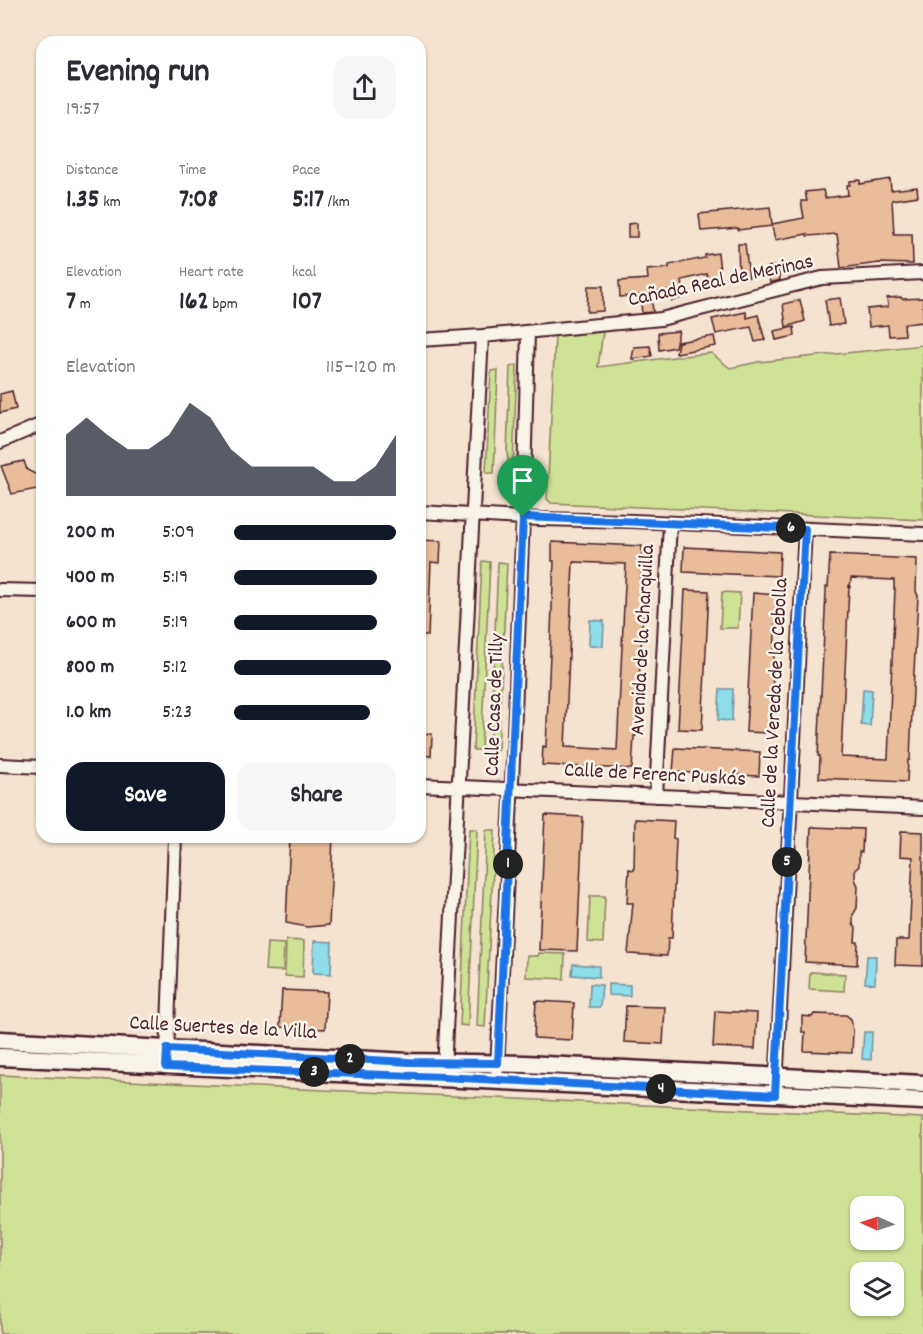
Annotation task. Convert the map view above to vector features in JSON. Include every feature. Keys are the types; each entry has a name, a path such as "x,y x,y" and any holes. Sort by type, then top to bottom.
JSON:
{"main road":[{"name":"Calle Suertes de la Villa","path":"0,1040 409,1062 444,1069"},
{"name":"Calle Suertes de la Villa","path":"0,1057 166,1067 444,1069"},
{"path":"444,1069 498,1063 923,1084"},
{"path":"444,1069 497,1080 923,1101"}],"street":[{"name":"Cañada Real de Merinas","path":"426,340 661,319 822,278 923,273"},
{"name":"Calle Casa de Tilly","path":"497,1080 512,790 528,332"},
{"name":"Calle Casa de Tilly","path":"444,1069 482,336"},
{"path":"0,442 36,426"},
{"path":"426,512 923,534"},
{"name":"Avenida de la Charquilla","path":"656,796 670,523"},
{"name":"Calle de la Vereda de la Cebolla","path":"775,1095 805,529"},
{"path":"0,590 36,591"},
{"path":"0,765 36,767"},
{"name":"Calle de Ferenc Puskás","path":"426,785 923,808"},
{"path":"166,1067 175,843"}],"green space":[{"path":"603,332 598,367 711,353 730,368 758,362 923,345 923,520 551,503 547,499 555,336"},
{"path":"517,365 513,466 509,466 507,453 510,367"},
{"path":"498,370 494,473 486,473 491,371"},
{"path":"482,561 490,562 481,750 473,750"},
{"path":"498,562 507,563 498,751 490,750"},
{"path":"722,592 740,593 738,628 720,628"},
{"path":"469,829 477,829 468,1026 460,1025"},
{"path":"486,830 495,830 485,1027 477,1026"},
{"path":"590,896 605,896 603,943 588,942"},
{"path":"286,940 304,941 303,977 285,976"},
{"path":"267,943 284,944 283,971 265,970"},
{"path":"539,953 565,954 564,979 526,977 527,956 538,956"},
{"path":"810,972 845,974 844,991 809,989"},
{"path":"0,1075 923,1118 923,1334 0,1334"}],"water":[{"path":"590,620 604,621 603,646 589,646"},
{"path":"720,689 733,689 732,721 718,720"},
{"path":"863,689 872,690 870,726 861,725"},
{"path":"314,941 332,942 331,974 313,973"},
{"path":"867,956 876,956 875,984 865,983"},
{"path":"573,964 599,966 599,977 572,975"},
{"path":"590,984 602,985 600,1007 589,1007"},
{"path":"608,984 630,985 630,996 608,995"},
{"path":"864,1032 872,1032 871,1060 862,1059"}],"building":[{"path":"890,179 891,190 917,187 918,196 892,200 894,234 912,234 913,264 879,263 841,268 837,234 807,236 807,234 775,240 772,226 701,231 699,214 770,207 772,224 804,218 801,201 807,201 805,192 823,190 825,198 848,195 847,185 850,185 850,181 860,180 860,184"},
{"path":"637,223 637,237 628,237 628,224"},
{"path":"738,244 745,244 749,277 739,278"},
{"path":"718,253 721,280 708,282 707,274 682,280 684,297 672,301 671,290 651,292 653,312 642,313 640,295 620,297 619,281 648,279 647,270 669,268 669,265"},
{"path":"777,266 780,280 770,283 768,267"},
{"path":"588,286 603,286 603,311 587,312"},
{"path":"901,297 902,299 923,298 923,322 904,324 905,335 889,336 888,325 869,327 867,309 888,307 887,298"},
{"path":"840,298 844,324 829,326 825,300"},
{"path":"800,300 805,321 786,327 783,304"},
{"path":"746,312 747,318 758,315 765,340 755,342 751,327 716,334 712,319"},
{"path":"794,327 795,336 776,340 774,331"},
{"path":"679,331 675,347 659,350 658,333"},
{"path":"714,336 716,346 676,353 678,342"},
{"path":"650,346 652,356 632,359 634,347"},
{"path":"12,391 16,409 0,413 0,394"},
{"path":"24,461 27,470 36,474 36,489 12,494 1,466"},
{"path":"426,540 441,541 440,563 431,562 428,636 426,636"},
{"path":"552,542 642,546 641,579 644,579 644,591 632,769 542,765 543,746 546,747 554,561 552,561","holes":["573,562 626,564 617,750 565,747"]},
{"path":"684,547 780,552 779,576 683,572"},
{"path":"830,555 917,559 916,591 918,596 907,782 819,778 820,756 818,756 826,587 828,587","holes":["851,578 894,580 888,759 841,757"]},
{"path":"685,590 709,591 702,730 678,729"},
{"path":"753,593 777,595 770,733 746,732"},
{"path":"426,734 432,734 431,756 426,756"},
{"path":"675,748 760,752 759,776 673,772"},
{"path":"545,815 583,817 577,951 539,950"},
{"path":"635,819 674,821 673,838 676,839 672,938 668,938 667,956 628,954 633,903 627,903 629,869 634,870"},
{"path":"811,827 863,829 862,852 859,852 859,866 855,870 858,886 857,908 853,915 853,924 856,928 855,942 858,942 857,965 805,962"},
{"path":"901,831 923,832 923,966 895,965 896,940 909,940 913,857 900,856"},
{"path":"290,843 333,843 329,925 307,927 286,923"},
{"path":"282,990 327,992 325,1029 280,1027"},
{"path":"536,1001 574,1003 572,1040 534,1038"},
{"path":"626,1006 665,1007 663,1044 624,1042"},
{"path":"715,1011 757,1013 755,1049 713,1047"},
{"path":"814,1014 846,1015 851,1019 852,1053 804,1051 805,1032 802,1032 802,1016 812,1017"}],"route":[{"path":"523,517 805,529 775,1095 444,1077 166,1067 167,1049 409,1062 498,1063 523,517"}]}
